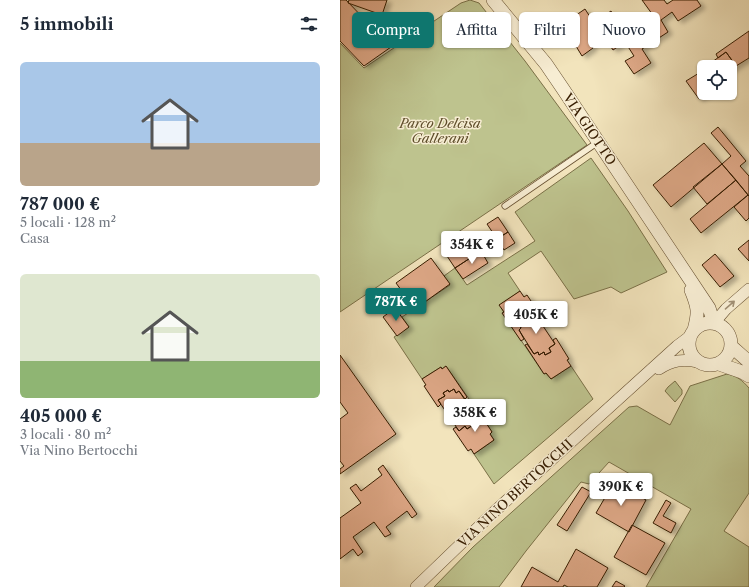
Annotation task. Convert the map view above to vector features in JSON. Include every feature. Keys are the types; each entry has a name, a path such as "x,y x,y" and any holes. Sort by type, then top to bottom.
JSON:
{"street":[{"name":"VIA GIOTTO","path":"493,0 546,64 709,308 713,316 714,323"},
{"name":"VIA GIOTTO","path":"678,263 697,306 698,317 692,333"},
{"path":"719,364 725,360 729,354 731,346 730,338 727,332 722,327 714,323 726,309 749,289"},
{"name":"VIA NINO BERTOCCHI","path":"416,587 505,501 677,346 705,324 714,323"},
{"path":"692,333 689,350 692,357 698,362"},
{"path":"731,346 749,362"},
{"name":"VIA NINO BERTOCCHI","path":"616,402 662,367 679,360 698,362 708,366 719,364 749,376"}],"lane":[{"path":"505,206 599,142"}],"green space":[{"name":"Parco Delcisa Gallerani","path":"470,0 479,3 486,12 448,12 461,3"},
{"name":"Parco Delcisa Gallerani","path":"442,16 442,48 511,48 511,43 587,145 340,312 340,43 364,68 394,48 434,48 434,21"},
{"path":"591,158 628,211 667,272 621,293 611,287 574,299 541,251 508,273 520,291 500,305 513,329 544,374 546,373 551,379 571,366 593,399 494,484 474,454 494,440 490,434 492,432 446,366 442,369 441,367 422,379 394,337 409,327 402,317 450,285 444,276 455,268 467,285 535,241 515,212"},
{"path":"727,374 739,379 749,388 749,493 724,531 749,547 749,587 646,587 691,509 609,462 589,484 581,482 499,587 434,587 473,547 629,407 637,406 670,425 690,386"},
{"path":"675,381 682,390 682,394 675,402 665,391"}],"building":[{"path":"340,0 346,0 357,12 352,12 352,48 390,48 364,66 340,41"},
{"path":"349,0 387,0 383,12 374,12 348,3"},
{"path":"642,0 664,0 667,4 673,0 697,0 701,6 678,21 672,12 661,20 668,32 660,37 660,12 651,12"},
{"path":"585,9 588,14 588,48 593,48 582,56 577,48 580,48 580,12"},
{"path":"749,31 749,58 737,65 737,60 732,60 726,52 718,58 716,54"},
{"path":"629,48 644,48 642,49 651,63 634,74 625,61 634,56"},
{"path":"726,52 732,60 715,60"},
{"path":"697,74 697,96 686,81"},
{"path":"718,127 746,161 740,166 749,176 749,196 722,164 731,156 711,133"},
{"path":"704,143 722,164 671,207 653,185"},
{"path":"722,164 736,180 707,204 693,187"},
{"path":"736,180 748,195 701,233 690,219"},
{"path":"748,195 749,218 746,221 734,207"},
{"path":"498,217 508,232 497,239 487,224"},
{"path":"508,232 515,243 504,250 497,239"},
{"path":"468,233 481,251 455,268 443,250"},
{"path":"749,240 749,261 738,249"},
{"path":"481,251 488,263 463,279 455,268"},
{"path":"715,254 734,276 720,287 702,265"},
{"path":"431,258 450,284 415,309 396,283"},
{"path":"520,291 524,297 527,295 541,316 538,318 535,314 528,319 526,316 520,319 522,322 519,324 521,328 519,330 524,339 521,341 502,313 504,312 499,305"},
{"path":"395,308 409,327 397,336 383,317"},
{"path":"535,314 555,344 549,348 551,352 545,355 544,352 539,355 538,352 534,354 519,330 521,328 519,324 522,322 520,319 526,316 528,319"},
{"path":"556,338 569,359 567,360 571,366 551,379 546,373 544,374 525,345 527,344 534,354 538,352 539,355 544,352 545,355 551,352 549,348 555,344 553,340"},
{"path":"340,355 396,434 340,474 340,469 344,466 340,461 340,419 348,413 340,402"},
{"path":"446,366 467,397 465,399 459,391 456,393 454,389 449,392 448,390 443,393 445,396 438,400 441,404 438,407 424,386 426,385 422,379 441,367 442,369"},
{"path":"454,389 456,393 459,391 475,415 472,417 475,420 471,423 473,425 467,429 465,426 459,431 438,400 445,396 443,393"},
{"path":"473,403 492,432 490,434 494,440 474,454 471,449 468,451 453,429 456,427 459,431 465,426 467,429 473,425 471,423 475,420 472,417 475,415 469,406"},
{"path":"383,465 417,514 412,518 407,511 386,527 391,534 385,537 374,522 353,537 363,552 358,556 353,549 340,559 340,518 361,503 350,488 356,484 361,491 382,475 378,469"},
{"path":"614,482 646,500 629,532 596,513"},
{"path":"582,487 591,492 567,531 557,525"},
{"path":"666,500 671,503 663,516 676,523 671,533 653,523"},
{"path":"632,525 665,543 646,575 614,557"},
{"path":"576,549 608,568 597,587 568,587 564,585 563,587 521,587 532,567 558,582"},
{"path":"616,581 625,586 612,587"}]}
